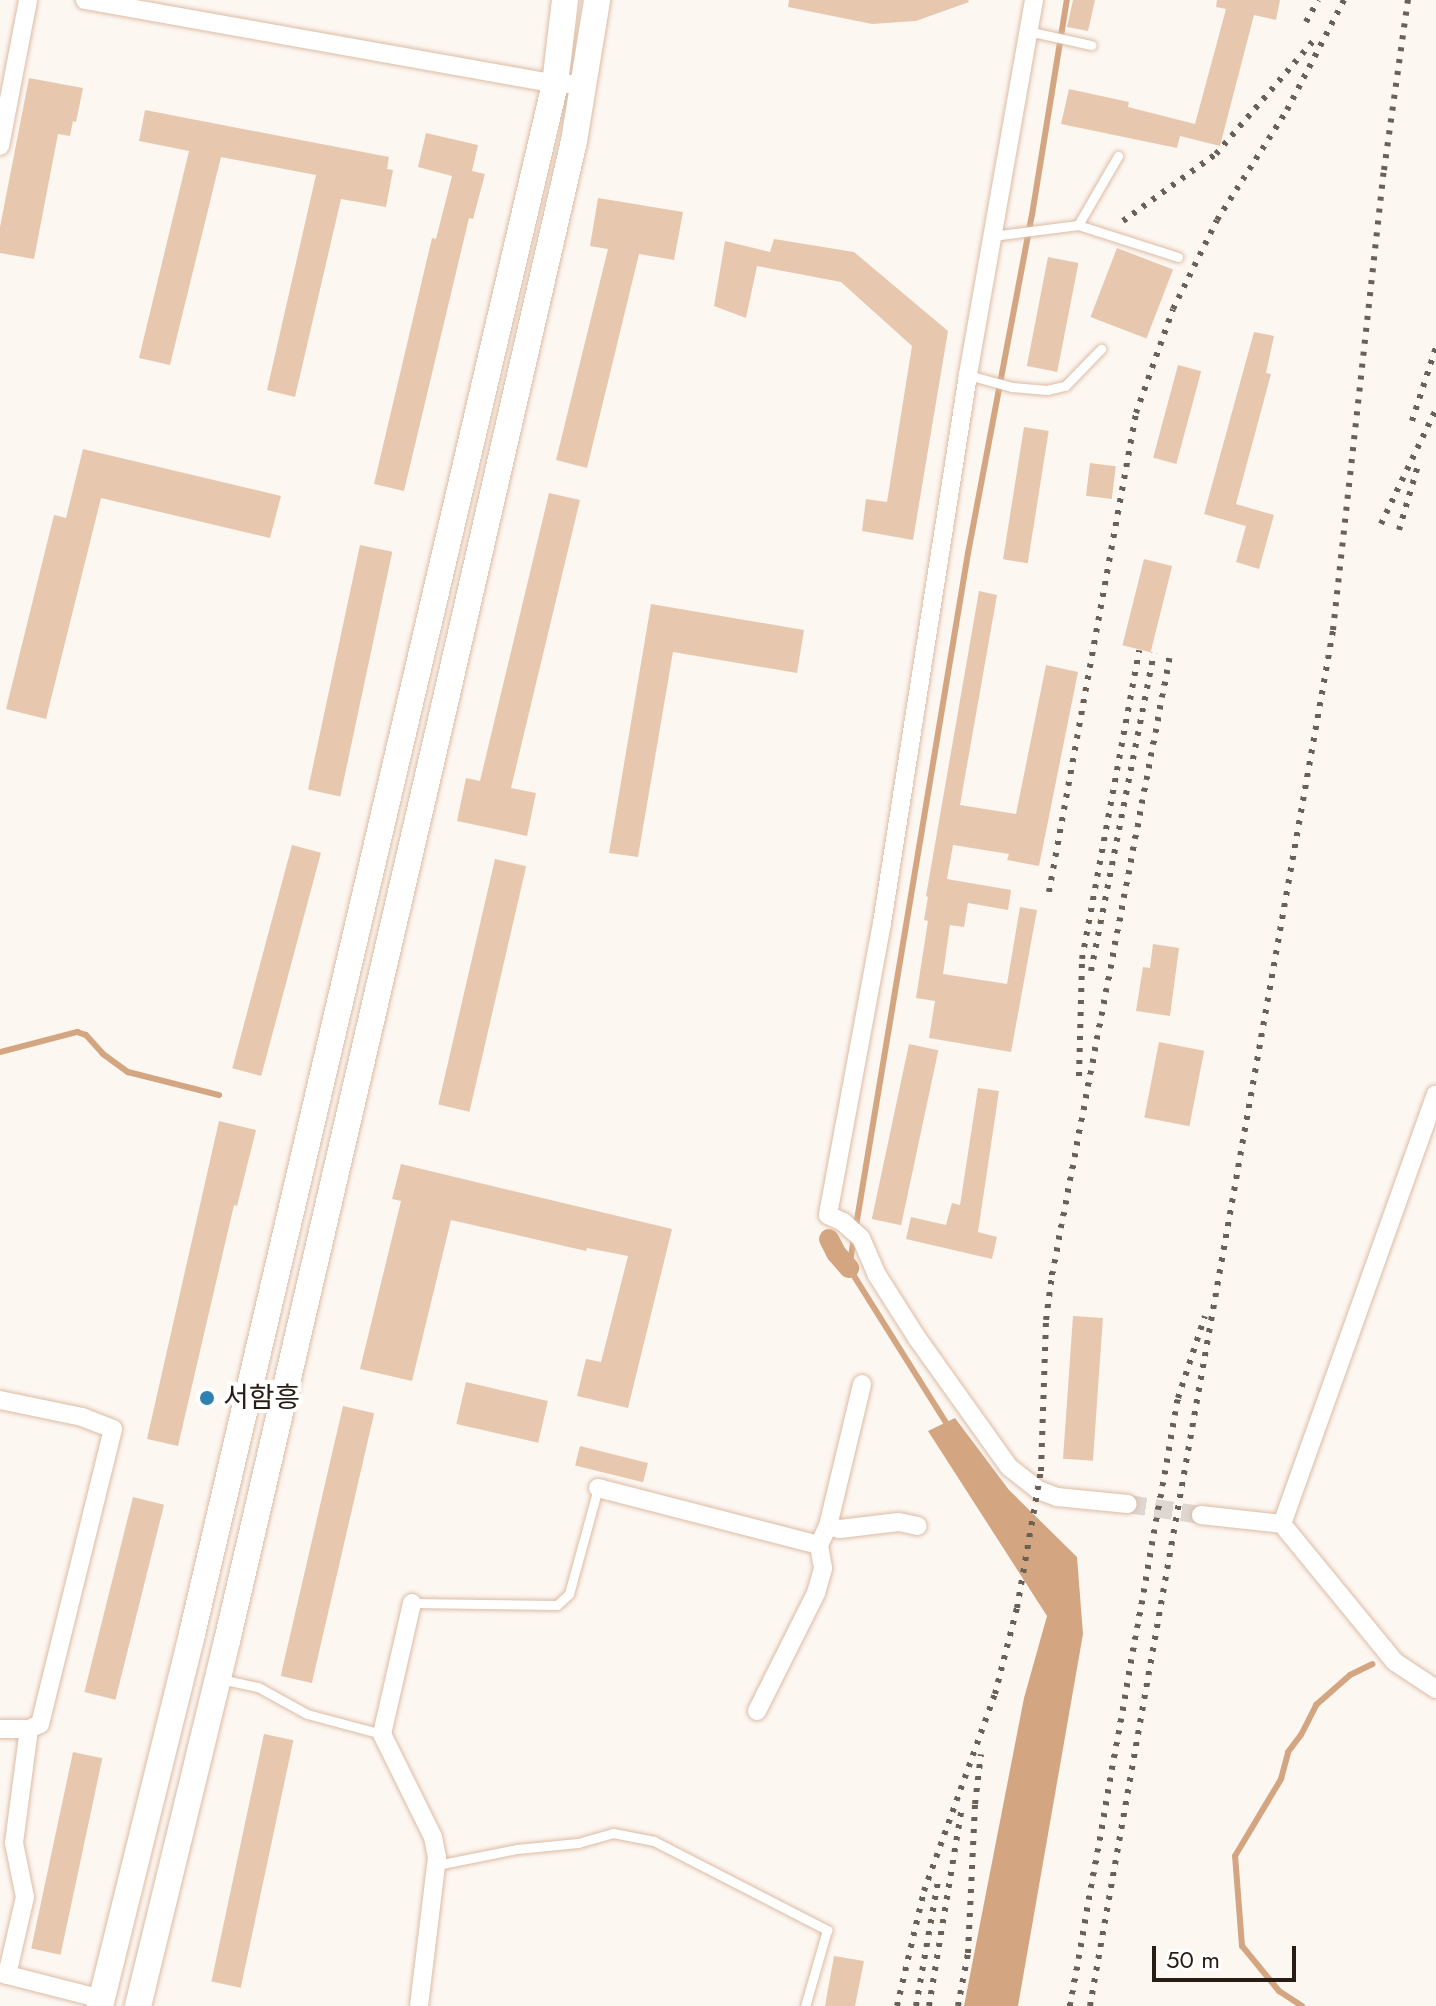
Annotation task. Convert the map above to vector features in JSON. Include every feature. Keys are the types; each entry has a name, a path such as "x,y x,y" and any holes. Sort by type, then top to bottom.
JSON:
{"main road":[{"path":"138,2006 217,1678 209,1638 555,84 565,0"},
{"path":"101,2003 209,1638 450,681 584,84 597,0"}],"street":[{"path":"0,146 28,0"},
{"path":"85,0 555,84 584,84"},
{"path":"1034,0 1035,32 998,236 968,375 882,923 828,1215 843,1222 861,1238 877,1275 917,1338 1009,1467 1038,1490 1057,1497 1128,1504"},
{"path":"1282,1524 1436,1095"},
{"path":"757,1711 816,1593 823,1568 819,1545 828,1526 862,1384"},
{"path":"0,1400 82,1417 113,1429 40,1724 29,1729 0,1729"},
{"path":"598,1488 819,1545"},
{"path":"1201,1515 1282,1524 1395,1662 1436,1689"},
{"path":"828,1526 840,1529 899,1522 918,1526"},
{"path":"412,1603 382,1734 433,1837 437,1865 419,2006"},
{"path":"29,1729 14,1843 25,1897 4,1974 101,2003"}],"lane":[{"path":"1035,32 1091,45"},
{"path":"1078,225 1118,156"},
{"path":"998,236 1078,225 1178,257"},
{"path":"968,375 1012,387 1047,390 1065,386 1101,349"},
{"path":"412,1603 557,1605 569,1594 598,1488"},
{"path":"217,1678 258,1687 307,1714 382,1734"},
{"path":"437,1865 517,1849 578,1843 613,1833 654,1841 827,1930 805,2006"}],"shaded area":[{"path":"955,1418 1009,1490 1077,1557 1083,1634 1018,2006 964,2006 1024,1698 1047,1616 928,1431"}],"building":[{"path":"789,0 969,2 916,21 872,24 788,7"},
{"path":"1073,0 1095,0 1088,31 1067,27"},
{"path":"1217,0 1280,0 1276,20 1254,15 1220,146 1180,136 1177,148 1061,124 1069,89 1129,102 1128,107 1195,124 1226,9 1216,7"},
{"path":"29,78 83,88 70,136 58,134 34,259 0,253 0,227"},
{"path":"145,110 389,157 387,169 393,170 386,207 341,199 295,397 267,390 316,175 221,157 170,365 139,358 189,151 139,141"},
{"path":"426,133 478,145 472,171 485,174 473,219 469,218 404,491 374,484 432,238 436,239 452,176 418,167"},
{"path":"598,198 683,212 674,260 639,254 587,468 556,460 608,249 590,246"},
{"path":"774,239 854,252 948,331 913,540 862,531 866,499 887,502 912,346 841,282 757,266 746,318 714,306 725,241 770,252"},
{"path":"1117,248 1173,270 1146,339 1090,317"},
{"path":"1048,257 1078,263 1057,372 1027,366"},
{"path":"1254,332 1274,336 1266,373 1271,374 1236,504 1274,515 1259,569 1236,562 1246,526 1204,514"},
{"path":"1178,365 1201,371 1176,464 1153,458"},
{"path":"1024,427 1049,431 1028,563 1003,559"},
{"path":"83,449 281,496 270,538 101,498 46,719 6,709 54,515 66,518"},
{"path":"1090,463 1116,466 1112,499 1086,496"},
{"path":"549,493 580,500 511,788 536,793 527,836 457,821 466,778 480,781"},
{"path":"360,545 392,552 340,796 308,790"},
{"path":"1144,559 1172,566 1151,652 1122,645"},
{"path":"979,591 997,595 960,805 1016,814 1046,665 1078,672 1039,866 1007,860 1009,854 953,845 947,879 1011,890 1008,910 968,903 964,927 950,925 943,974 1007,984 1020,907 1037,910 1011,1052 929,1038 935,1001 916,998 928,921 924,920 926,896"},
{"path":"651,604 804,630 797,673 673,652 638,857 609,853"},
{"path":"292,845 321,853 261,1076 232,1068"},
{"path":"495,859 526,866 469,1112 438,1105"},
{"path":"1153,944 1179,948 1170,1016 1136,1011 1143,967 1150,968"},
{"path":"1159,1042 1204,1051 1189,1126 1144,1118"},
{"path":"909,1044 938,1050 901,1225 872,1219"},
{"path":"978,1088 999,1091 978,1232 997,1237 992,1259 906,1239 911,1217 946,1225 952,1203 960,1205"},
{"path":"219,1121 256,1130 237,1206 234,1205 178,1446 147,1439"},
{"path":"401,1164 672,1229 628,1408 577,1396 586,1359 601,1362 628,1256 587,1248 586,1251 451,1220 412,1381 360,1369 401,1201 392,1199"},
{"path":"1073,1316 1103,1318 1093,1461 1063,1459"},
{"path":"466,1382 548,1401 538,1443 456,1424"},
{"path":"343,1406 374,1413 312,1683 281,1676"},
{"path":"580,1446 648,1463 643,1482 575,1465"},
{"path":"133,1497 164,1505 115,1700 84,1692"},
{"path":"264,1734 293,1740 241,1988 211,1981"},
{"path":"73,1752 102,1758 61,1955 31,1949"},
{"path":"834,1956 864,1961 855,2006 825,2006"}],"waterway":[{"path":"950,1429 849,1268 968,553 1032,215 1067,0"},
{"path":"0,1052 77,1032 86,1035 103,1054 128,1072 219,1095"},
{"path":"829,1239 849,1268"},
{"path":"1302,2006 1279,1991 1242,1946 1235,1856 1281,1779 1288,1752 1301,1735 1316,1705 1350,1675 1373,1664"}],"tunnel":[{"path":"1128,1504 1201,1515"}],"railway":[{"path":"1306,22 1318,0"},
{"path":"1049,892 1136,413 1173,309 1217,220 1287,110 1344,0"},
{"path":"1090,2006 1333,630 1384,170 1408,0"},
{"path":"1123,221 1216,154 1314,40"},
{"path":"1412,421 1436,347"},
{"path":"1381,524 1436,409"},
{"path":"1399,530 1419,462"},
{"path":"1079,1076 1082,959 1139,650"},
{"path":"1091,971 1154,653"},
{"path":"897,2006 924,1891 995,1694 1017,1608 1041,1471 1046,1320 1052,1275 1170,656"},
{"path":"1070,2006 1178,1398 1205,1316"},
{"path":"958,2006 968,1953 975,1804 981,1754"},
{"path":"929,2006 962,1806"},
{"path":"916,2006 938,1881"}],"place":[{"name":"서함흥","path":"207,1398"}]}
